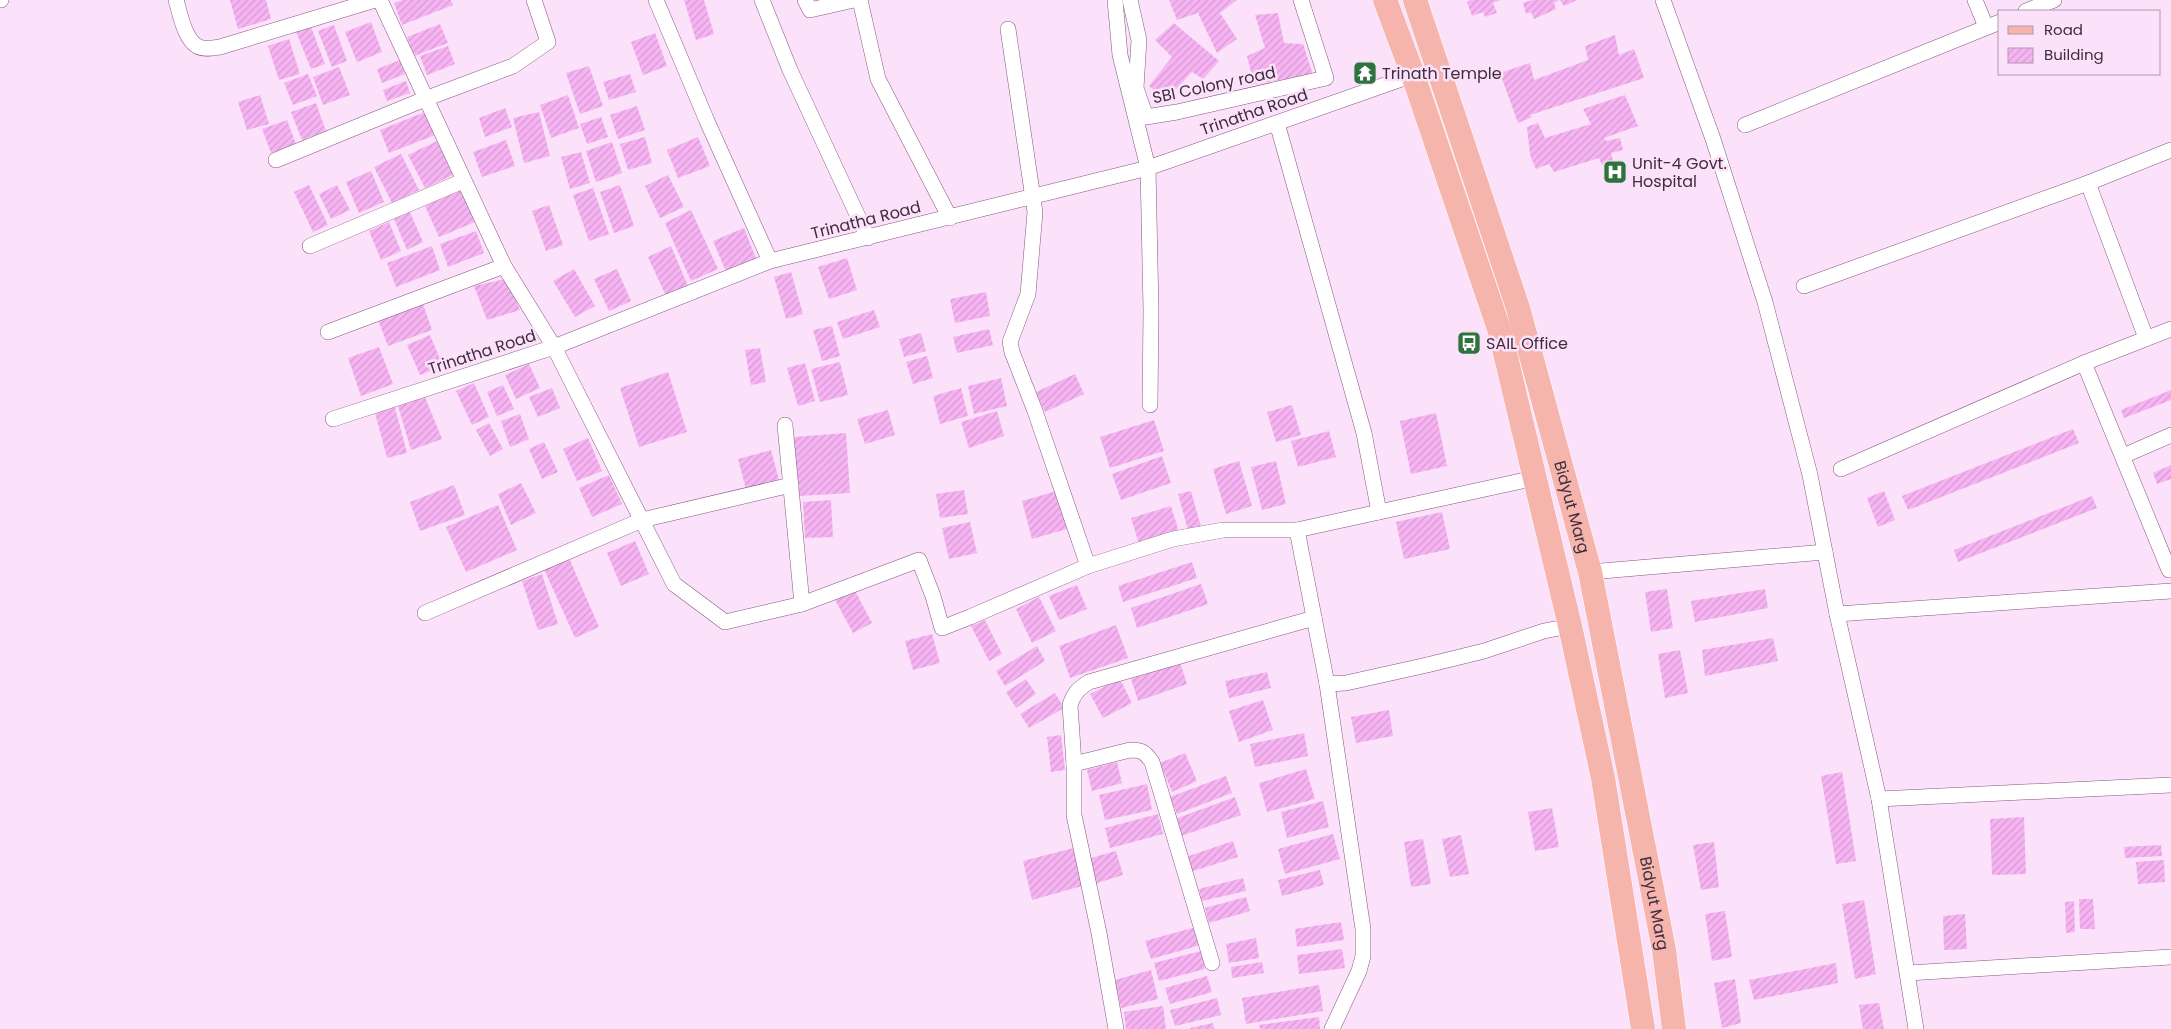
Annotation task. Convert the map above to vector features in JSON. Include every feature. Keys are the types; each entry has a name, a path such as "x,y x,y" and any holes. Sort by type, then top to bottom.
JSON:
{"main road":[{"name":"Bidyut Marg","path":"1385,0 1413,75 1500,332 1570,626 1603,778 1643,1029"},
{"name":"Bidyut Marg","path":"1415,0 1518,308 1590,572 1664,950 1674,1029"},
{"path":"1631,955 1664,950"}],"street":[{"path":"176,0 185,29 192,40 198,47 208,48 220,47 375,0"},
{"path":"380,0 504,266 554,347 674,584 725,622 802,604 919,560 933,596 942,628 970,618 1088,566 1173,539 1223,530 1297,530 1535,478"},
{"path":"276,160 425,99 513,66 548,42 534,0"},
{"path":"656,0 707,121 770,261"},
{"path":"762,0 793,77 868,238"},
{"path":"805,0 810,10 854,0"},
{"path":"860,0 878,79 950,218"},
{"path":"1114,0 1120,55 1148,168 1152,310 1150,404"},
{"name":"SBI Colony road","path":"1130,0 1139,40 1136,88 1146,117 1177,112 1326,78 1301,0"},
{"path":"1663,0 1713,139 1765,302 1810,475 1838,614 1879,799 1916,1029"},
{"path":"1746,125 1993,25 1975,0"},
{"path":"2029,10 2054,0"},
{"path":"1008,29 1034,220 1028,294 1010,342 1088,566"},
{"name":"Trinatha Road","path":"333,419 554,347 770,261 1148,168 1413,75"},
{"path":"1276,123 1364,433 1378,512"},
{"path":"1804,286 2088,183 2171,150"},
{"path":"310,246 463,181"},
{"path":"2088,183 2146,338"},
{"path":"328,332 504,266"},
{"path":"1840,469 2084,363 2171,328"},
{"path":"2084,363 2168,570"},
{"path":"785,426 802,604"},
{"path":"2123,456 2171,436"},
{"path":"425,613 642,520 791,484"},
{"path":"1297,530 1328,684 1363,929 1359,971 1332,1029"},
{"path":"1590,572 1825,552"},
{"path":"1838,614 2171,591"},
{"path":"1116,1029 1099,933 1074,815 1074,764 1070,705 1073,696 1079,688 1090,682 1314,618"},
{"path":"1328,684 1346,683 1427,665 1484,650 1544,631 1570,626"},
{"path":"1074,764 1130,750 1146,752 1152,762 1212,963"},
{"path":"1879,799 2171,786"},
{"path":"1908,974 2171,957"}],"building":[{"path":"230,0 266,0 271,19 238,29"},
{"path":"403,0 451,0 453,5 402,25 394,3"},
{"path":"684,0 704,0 714,34 696,40"},
{"path":"1169,0 1237,0 1220,13 1237,39 1217,53 1198,13 1177,20"},
{"path":"1471,0 1500,0 1493,3 1497,13 1485,17 1483,12 1472,16 1467,2"},
{"path":"1532,0 1559,0 1554,3 1556,9 1534,19 1531,12 1526,14 1523,3"},
{"path":"1560,0 1577,0 1564,6"},
{"path":"1278,13 1284,43 1303,44 1313,75 1254,84 1247,56 1265,48 1255,15"},
{"path":"371,22 382,52 357,62 345,32"},
{"path":"1174,23 1219,61 1203,79 1192,72 1166,100 1149,86 1172,57 1155,40"},
{"path":"310,24 325,64 311,69 295,29"},
{"path":"440,24 448,43 414,56 407,37"},
{"path":"334,25 347,61 332,67 318,31"},
{"path":"655,33 667,66 643,75 631,42"},
{"path":"1615,35 1619,55 1634,49 1644,78 1530,115 1532,117 1518,123 1500,73 1530,63 1534,80 1588,60 1585,46"},
{"path":"289,39 300,74 279,80 268,46"},
{"path":"448,46 455,64 427,75 420,56"},
{"path":"400,60 405,74 382,83 377,69"},
{"path":"589,66 603,106 580,114 566,73"},
{"path":"339,67 350,95 323,105 313,77"},
{"path":"308,74 317,96 293,105 284,83"},
{"path":"630,74 636,92 609,100 603,82"},
{"path":"406,81 410,93 387,101 383,90"},
{"path":"260,95 269,124 247,130 238,102"},
{"path":"568,95 579,128 551,138 540,105"},
{"path":"1625,95 1638,126 1604,138 1606,141 1620,138 1623,150 1611,153 1613,161 1602,165 1599,158 1554,172 1549,164 1536,169 1530,155 1527,127 1538,123 1545,138 1591,124 1583,109"},
{"path":"316,103 326,131 302,140 291,112"},
{"path":"637,106 645,130 618,139 610,115"},
{"path":"505,108 512,127 485,137 479,118"},
{"path":"425,112 435,135 389,153 380,130"},
{"path":"539,112 550,156 524,163 513,118"},
{"path":"601,117 608,137 587,144 580,124"},
{"path":"287,120 296,144 271,153 262,129"},
{"path":"645,137 652,163 628,170 620,144"},
{"path":"698,137 710,166 678,178 667,150"},
{"path":"506,140 515,166 482,177 473,152"},
{"path":"437,141 453,175 425,188 408,155"},
{"path":"612,142 622,173 596,182 586,151"},
{"path":"581,152 590,183 570,189 561,157"},
{"path":"401,154 419,190 392,203 374,167"},
{"path":"371,171 384,202 359,213 346,182"},
{"path":"668,175 684,207 660,218 645,186"},
{"path":"309,185 328,225 313,232 294,192"},
{"path":"337,185 350,210 331,219 319,194"},
{"path":"620,185 634,226 614,233 600,192"},
{"path":"593,188 609,234 589,241 573,195"},
{"path":"461,190 475,222 439,237 425,206"},
{"path":"549,205 563,245 546,251 532,211"},
{"path":"691,210 718,269 691,281 665,223"},
{"path":"410,212 423,242 407,250 394,219"},
{"path":"389,222 401,251 381,260 369,231"},
{"path":"744,228 757,261 727,274 713,241"},
{"path":"476,231 484,253 448,267 440,244"},
{"path":"432,246 440,270 396,287 387,263"},
{"path":"671,246 688,286 666,296 648,257"},
{"path":"847,258 857,290 829,299 818,267"},
{"path":"574,269 595,306 575,317 553,281"},
{"path":"617,269 631,301 609,311 594,279"},
{"path":"791,272 803,314 786,319 774,277"},
{"path":"506,279 520,310 487,320 474,286"},
{"path":"986,292 990,316 955,323 950,299"},
{"path":"423,304 432,330 388,346 378,320"},
{"path":"874,310 880,327 843,339 837,322"},
{"path":"832,326 840,356 822,361 813,330"},
{"path":"989,329 993,345 957,353 953,337"},
{"path":"921,333 926,351 904,357 899,339"},
{"path":"430,335 443,366 420,375 407,345"},
{"path":"379,347 393,384 361,396 348,358"},
{"path":"760,348 766,382 751,385 745,350"},
{"path":"927,356 933,378 913,384 906,362"},
{"path":"840,362 848,395 820,402 811,369"},
{"path":"805,363 815,401 798,406 787,368"},
{"path":"529,364 540,388 516,399 505,375"},
{"path":"668,372 687,432 639,447 620,388"},
{"path":"1075,374 1084,394 1045,412 1036,392"},
{"path":"1001,378 1007,406 974,414 968,386"},
{"path":"474,383 489,417 472,425 456,391"},
{"path":"503,385 514,409 497,416 487,392"},
{"path":"552,388 560,408 538,417 529,397"},
{"path":"961,388 968,416 940,424 933,396"},
{"path":"2171,390 2171,400 2124,418 2121,410"},
{"path":"425,397 442,439 411,450 398,406"},
{"path":"394,404 407,453 387,458 374,409"},
{"path":"1292,405 1301,435 1276,442 1267,412"},
{"path":"888,410 895,435 865,444 857,419"},
{"path":"997,411 1004,436 969,448 961,422"},
{"path":"1436,413 1447,466 1411,474 1400,421"},
{"path":"520,414 529,439 510,447 501,421"},
{"path":"1154,420 1164,451 1110,468 1100,437"},
{"path":"489,423 503,449 490,456 476,430"},
{"path":"2073,429 2079,443 1908,510 1902,496"},
{"path":"1329,431 1336,457 1298,467 1291,441"},
{"path":"846,433 850,493 798,496 794,437"},
{"path":"588,438 602,471 577,481 563,449"},
{"path":"544,442 558,472 542,479 529,449"},
{"path":"771,450 779,480 746,489 738,459"},
{"path":"1162,456 1171,483 1121,500 1112,474"},
{"path":"1239,461 1252,506 1226,514 1213,469"},
{"path":"1276,461 1286,504 1262,510 1251,467"},
{"path":"2171,465 2171,479 2157,484 2153,473"},
{"path":"609,475 622,504 592,517 579,488"},
{"path":"521,483 536,513 511,525 498,494"},
{"path":"454,485 465,515 420,531 410,502"},
{"path":"964,490 968,514 940,518 936,494"},
{"path":"1057,491 1067,529 1032,539 1022,501"},
{"path":"1191,491 1201,527 1188,530 1178,494"},
{"path":"1884,491 1895,520 1878,527 1867,498"},
{"path":"2092,496 2097,508 1958,562 1954,550"},
{"path":"831,500 833,537 805,538 803,502"},
{"path":"498,505 517,550 466,572 446,527"},
{"path":"1171,506 1179,532 1139,544 1131,518"},
{"path":"1442,512 1450,549 1404,559 1396,522"},
{"path":"970,522 977,553 949,559 942,528"},
{"path":"635,541 649,574 621,586 607,553"},
{"path":"569,558 599,627 575,638 544,569"},
{"path":"1192,562 1197,578 1123,602 1118,586"},
{"path":"542,574 558,624 538,630 522,581"},
{"path":"1201,584 1208,604 1137,628 1131,608"},
{"path":"1077,585 1087,609 1059,620 1049,596"},
{"path":"853,587 872,623 853,633 834,598"},
{"path":"1667,589 1673,628 1651,632 1645,592"},
{"path":"1765,589 1768,608 1695,622 1691,601"},
{"path":"1039,597 1056,631 1032,643 1016,609"},
{"path":"985,620 1002,654 989,661 971,626"},
{"path":"1116,625 1128,658 1070,678 1059,646"},
{"path":"932,634 940,663 913,670 905,641"},
{"path":"1773,638 1778,661 1705,676 1702,650"},
{"path":"1037,646 1045,661 1005,686 996,671"},
{"path":"1680,650 1688,693 1665,698 1658,654"},
{"path":"1180,662 1187,684 1138,701 1131,679"},
{"path":"1267,672 1271,688 1229,698 1225,681"},
{"path":"1026,679 1036,694 1016,708 1006,692"},
{"path":"1120,679 1132,703 1103,718 1090,694"},
{"path":"1055,693 1064,708 1029,728 1020,714"},
{"path":"1263,700 1273,730 1239,742 1229,711"},
{"path":"1389,710 1393,736 1356,743 1351,717"},
{"path":"1304,733 1308,756 1255,767 1250,744"},
{"path":"1061,735 1065,770 1051,772 1047,737"},
{"path":"1185,753 1197,781 1172,792 1160,763"},
{"path":"1117,762 1122,783 1092,791 1087,770"},
{"path":"1306,769 1315,799 1267,812 1259,783"},
{"path":"1842,772 1856,861 1836,864 1821,776"},
{"path":"1226,776 1232,793 1177,814 1170,797"},
{"path":"1147,784 1152,810 1105,820 1099,795"},
{"path":"1235,797 1241,815 1181,836 1175,819"},
{"path":"1323,801 1329,827 1287,838 1281,812"},
{"path":"1552,808 1559,847 1535,851 1528,812"},
{"path":"1158,814 1163,834 1110,848 1105,828"},
{"path":"2024,817 2026,874 1992,875 1990,819"},
{"path":"1333,834 1340,859 1285,874 1278,849"},
{"path":"1461,835 1469,874 1450,877 1442,839"},
{"path":"1423,839 1431,884 1411,887 1404,842"},
{"path":"1233,841 1238,857 1190,872 1186,857"},
{"path":"1714,842 1719,887 1701,890 1693,845"},
{"path":"2161,845 2162,856 2125,858 2124,847"},
{"path":"1074,848 1082,886 1032,900 1023,861"},
{"path":"1116,851 1123,875 1094,884 1087,859"},
{"path":"2164,860 2165,882 2138,884 2136,862"},
{"path":"1320,870 1324,885 1282,896 1278,880"},
{"path":"1243,878 1246,891 1202,901 1199,889"},
{"path":"1246,897 1250,911 1209,923 1205,908"},
{"path":"2079,899 2093,899 2095,929 2080,929"},
{"path":"1864,900 1876,974 1855,979 1842,904"},
{"path":"2074,901 2075,932 2066,933 2065,902"},
{"path":"1725,911 1732,957 1712,961 1705,914"},
{"path":"1965,914 1967,949 1944,950 1943,916"},
{"path":"1341,922 1344,940 1297,947 1295,929"},
{"path":"1196,927 1201,945 1151,959 1145,941"},
{"path":"1256,938 1259,958 1229,963 1226,944"},
{"path":"1342,949 1345,968 1299,974 1297,955"},
{"path":"1201,951 1205,969 1159,981 1154,963"},
{"path":"1262,962 1264,973 1232,978 1231,967"},
{"path":"1836,963 1838,983 1754,1000 1749,980"},
{"path":"1151,970 1158,999 1121,1008 1115,980"},
{"path":"1207,976 1212,992 1170,1004 1165,988"},
{"path":"1735,979 1741,1023 1722,1028 1714,983"},
{"path":"1319,985 1323,1011 1246,1024 1242,998"},
{"path":"1217,998 1221,1015 1175,1026 1170,1010"},
{"path":"1879,1003 1884,1029 1863,1029 1859,1005"},
{"path":"1163,1006 1166,1029 1126,1029 1124,1012"},
{"path":"1319,1017 1320,1029 1260,1029 1259,1025"},
{"path":"1213,1023 1214,1029 1190,1029 1190,1028"}],"place":[{"name":"Trinath Temple","path":"1365,73"},
{"name":"Unit-4 Govt. Hospital","path":"1615,172"},
{"name":"SAIL Office","path":"1469,343"}]}
